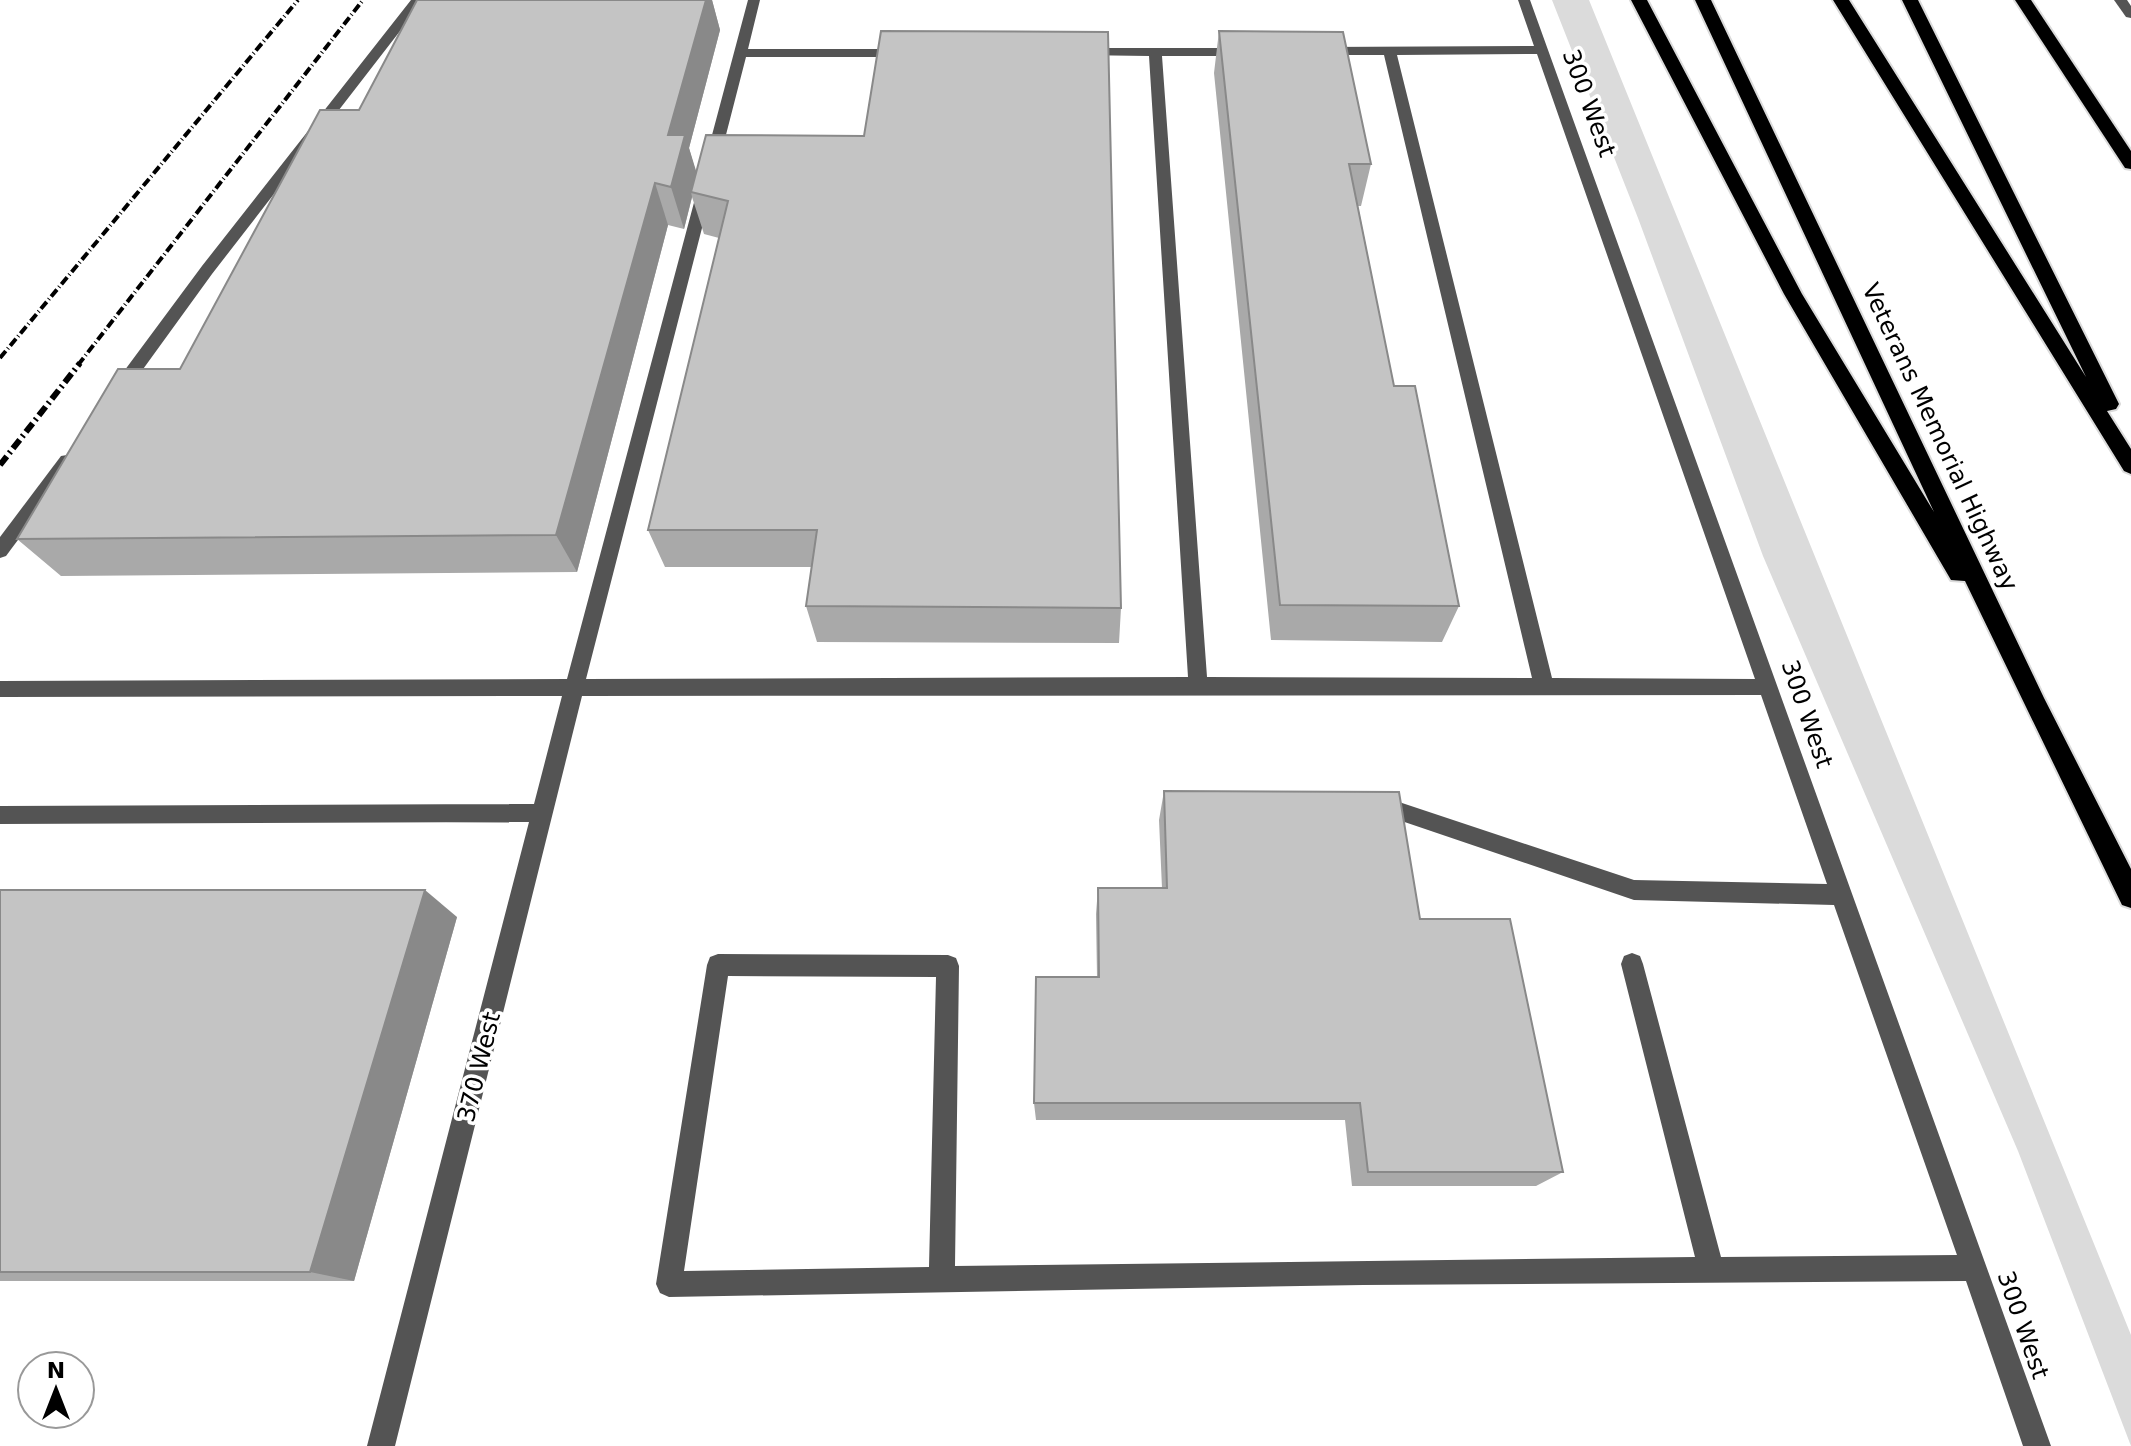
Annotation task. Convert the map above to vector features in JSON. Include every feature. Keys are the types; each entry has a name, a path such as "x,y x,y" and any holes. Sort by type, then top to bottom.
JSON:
{"highway":[{"path":"1639,0 1793,294 2034,703"},
{"name":"Veterans Memorial Highway","path":"1703,0 2034,703 2131,896"},
{"path":"1841,0 2131,466"},
{"path":"1910,0 2131,450"},
{"path":"2023,0 2131,164"}],"street":[{"path":"113,398 207,270 418,0"},
{"name":"370 West","path":"381,1446 574,688 754,0"},
{"name":"300 West","path":"1524,0 2037,1446"},
{"path":"2120,0 2131,14"},
{"path":"1302,51 1542,50"},
{"path":"1059,52 1258,51"},
{"path":"1390,51 1544,686"},
{"path":"1155,52 1198,686"},
{"path":"739,53 915,53"},
{"path":"0,551 75,449"},
{"path":"0,689 1770,687"},
{"path":"1374,803 1634,890 1843,895"},
{"path":"0,815 544,813"},
{"path":"1632,964 1711,1269"},
{"path":"942,1279 948,966 718,965 669,1284 1975,1268"}],"shaded area":[{"path":"1552,0 1589,0 2131,1335 2131,1446 2018,1151 1763,556 1638,218"}],"building":[{"path":"417,0 706,0 668,135 685,135 671,187 655,183 556,535 17,539 118,369 180,369 320,110 359,110"},
{"path":"881,31 1108,32 1121,608 806,606 817,530 648,530 728,201 691,192 706,135 864,136"},
{"path":"1219,31 1343,32 1371,164 1349,164 1394,386 1415,386 1459,606 1280,605"},
{"path":"1164,791 1399,792 1420,919 1510,919 1563,1172 1368,1172 1360,1103 1034,1103 1036,977 1099,977 1098,888 1167,888"},
{"path":"0,890 425,890 310,1272 0,1272"}],"railway":[{"path":"0,358 298,0"},
{"path":"78,365 363,0"},
{"path":"0,465 80,363"}]}
